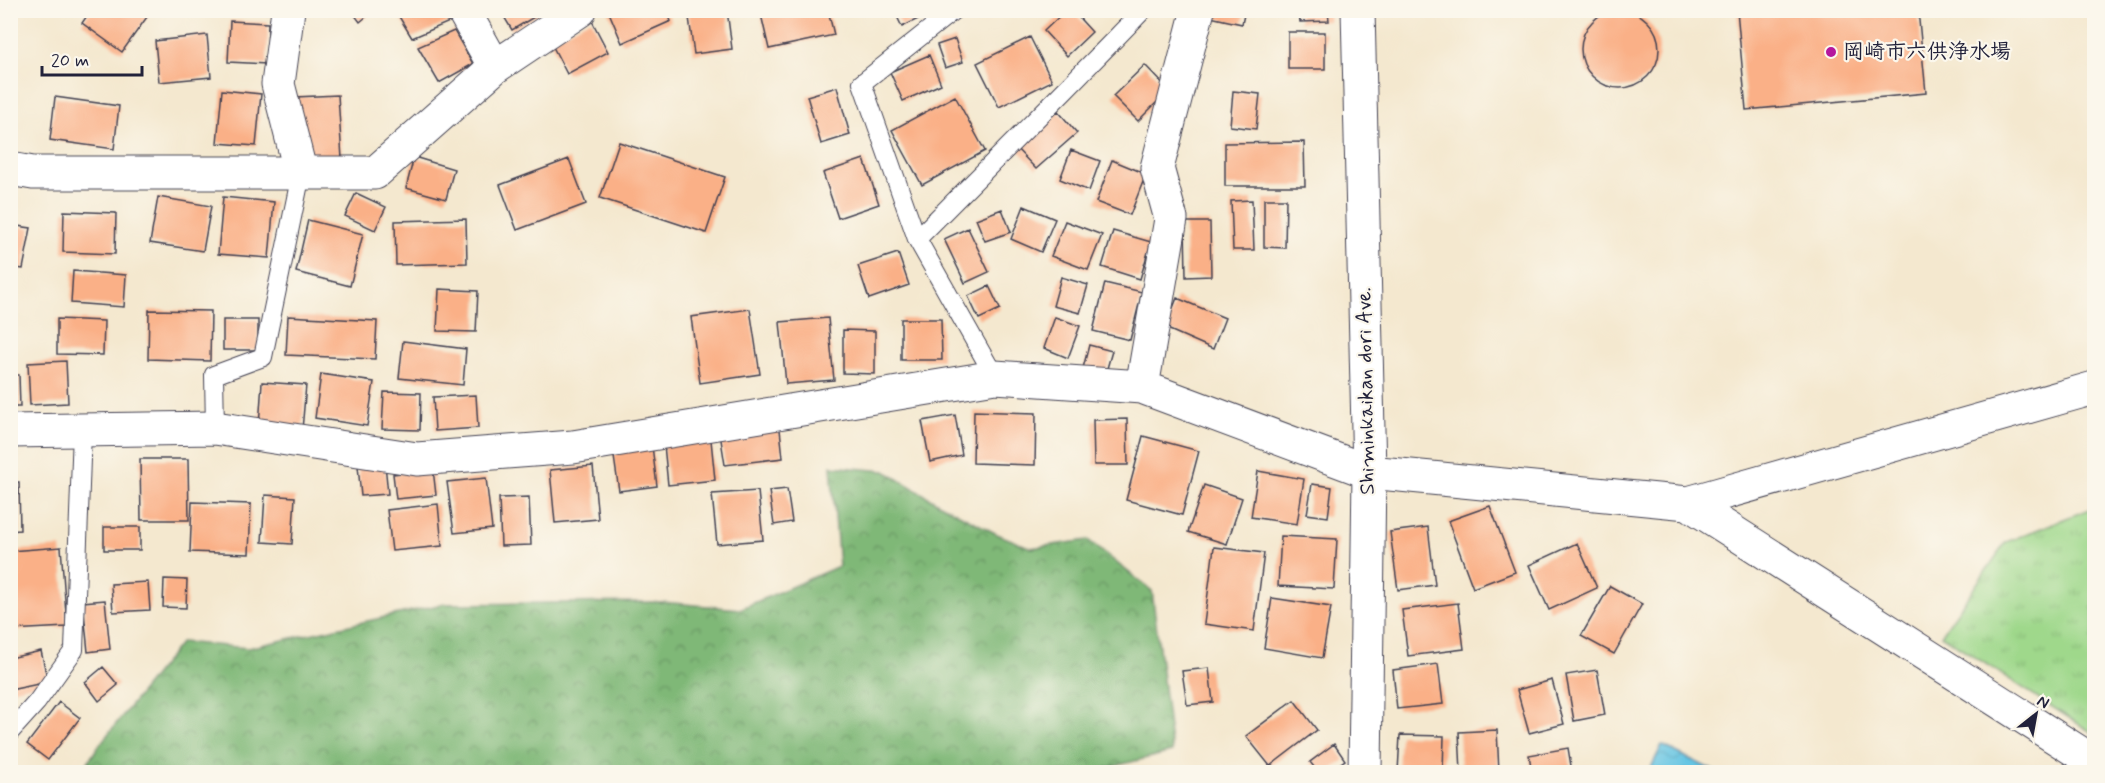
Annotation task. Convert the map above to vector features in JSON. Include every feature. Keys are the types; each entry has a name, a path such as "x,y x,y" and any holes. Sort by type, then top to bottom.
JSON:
{"street":[{"path":"288,10 278,84 301,174"},
{"path":"463,10 495,67"},
{"path":"10,169 33,173 375,173 495,67 580,10"},
{"path":"1142,387 1171,219 1158,168 1198,10"},
{"name":"Shiminkaikan dori Ave.","path":"1358,10 1368,472 1365,772"},
{"path":"10,431 215,428 417,459 573,447 995,377 1142,387 1368,472 1688,503 2094,388"},
{"path":"1688,503 2094,762"}],"lane":[{"path":"954,10 862,83 917,239 995,377"},
{"path":"917,239 1012,142 1056,101 1143,10"},
{"path":"215,428 214,375 263,357 301,174"},
{"path":"10,732 37,702 74,650 82,431"}],"green space":[{"path":"831,466 885,471 938,503 997,534 1031,548 1088,540 1152,591 1172,752 1090,772 866,772 864,770 857,772 82,772 97,748 181,642 248,648 443,604 661,602 740,609 839,566"},
{"path":"2094,507 2094,734 1941,635 2006,542"}],"water":[{"path":"1662,745 1716,772 1649,772"}],"building":[{"path":"91,10 152,10 122,52 82,23"},
{"path":"351,10 374,10 360,22"},
{"path":"395,10 447,10 454,20 412,38"},
{"path":"500,10 546,10 512,30"},
{"path":"608,10 666,10 671,21 622,43"},
{"path":"688,10 727,10 732,49 694,54"},
{"path":"760,10 828,10 834,35 769,49"},
{"path":"894,10 936,10 902,27"},
{"path":"1066,10 1072,10 1092,32 1067,56 1044,31"},
{"path":"1212,10 1245,10 1242,24 1210,17"},
{"path":"1299,10 1328,10 1329,21 1300,22"},
{"path":"1620,10 1635,13 1648,21 1656,34 1659,49 1656,64 1648,77 1635,85 1620,88 1605,85 1592,77 1584,64 1581,49 1584,34 1592,21 1605,13"},
{"name":"岡崎市六供浄水場","path":"1737,10 1918,10 1926,93 1746,110"},
{"path":"591,19 608,52 567,74 550,41"},
{"path":"230,21 268,23 267,64 228,62"},
{"path":"454,31 473,64 439,83 418,47"},
{"path":"1288,32 1325,32 1325,69 1288,69"},
{"path":"207,35 211,77 159,82 155,41"},
{"path":"1030,37 1052,81 999,107 977,63"},
{"path":"955,39 963,62 945,68 937,45"},
{"path":"929,55 941,84 903,101 890,72"},
{"path":"1145,65 1169,90 1138,121 1113,96"},
{"path":"837,87 850,135 821,144 807,96"},
{"path":"222,90 261,94 256,146 217,143"},
{"path":"1233,91 1260,94 1256,129 1230,126"},
{"path":"338,95 342,159 299,162 295,97"},
{"path":"955,96 985,151 922,185 892,130"},
{"path":"55,97 119,106 114,149 50,140"},
{"path":"1058,111 1077,133 1036,169 1016,148"},
{"path":"619,142 725,177 706,233 600,198"},
{"path":"1304,142 1305,186 1225,186 1225,143"},
{"path":"1071,150 1100,161 1089,191 1060,179"},
{"path":"414,157 454,169 446,199 406,188"},
{"path":"569,159 586,204 517,230 500,185"},
{"path":"864,159 879,204 838,218 823,173"},
{"path":"1112,160 1146,174 1130,215 1096,202"},
{"path":"356,193 386,207 375,230 345,216"},
{"path":"158,197 211,206 203,251 150,243"},
{"path":"223,197 274,202 269,258 218,254"},
{"path":"1264,199 1286,199 1285,248 1264,247"},
{"path":"1252,200 1254,250 1233,250 1231,201"},
{"path":"1024,206 1055,219 1041,252 1011,239"},
{"path":"1002,209 1011,232 985,241 976,219"},
{"path":"64,211 116,213 115,254 63,252"},
{"path":"466,219 467,263 396,265 395,221"},
{"path":"308,220 363,234 350,286 296,272"},
{"path":"1065,221 1102,235 1088,270 1051,256"},
{"path":"1185,222 1210,222 1211,276 1186,277"},
{"path":"10,225 31,228 23,269 10,267"},
{"path":"968,228 989,272 965,283 944,239"},
{"path":"1113,231 1151,242 1140,279 1102,267"},
{"path":"898,253 909,285 869,299 858,266"},
{"path":"73,271 126,275 124,307 71,303"},
{"path":"1061,277 1088,285 1080,313 1053,306"},
{"path":"1105,283 1142,292 1130,340 1093,331"},
{"path":"989,286 1000,309 979,319 968,296"},
{"path":"439,289 478,291 476,332 437,331"},
{"path":"1177,298 1225,318 1213,349 1165,328"},
{"path":"750,309 760,374 700,383 691,317"},
{"path":"149,310 211,311 210,361 148,359"},
{"path":"288,316 377,321 375,359 286,355"},
{"path":"1055,317 1080,326 1068,358 1044,348"},
{"path":"828,318 834,380 786,384 780,322"},
{"path":"57,319 104,321 103,355 57,354"},
{"path":"901,319 941,319 942,360 901,360"},
{"path":"223,320 258,320 258,350 223,350"},
{"path":"843,330 875,331 875,374 843,373"},
{"path":"403,341 466,349 463,385 399,378"},
{"path":"1089,345 1112,351 1104,379 1082,372"},
{"path":"66,361 68,403 30,405 28,363"},
{"path":"321,374 374,382 367,426 315,418"},
{"path":"10,375 19,375 20,407 10,407"},
{"path":"262,382 306,385 302,430 259,426"},
{"path":"384,392 421,393 420,430 382,429"},
{"path":"476,395 478,428 435,431 433,397"},
{"path":"974,411 1036,413 1035,465 973,463"},
{"path":"955,415 962,455 930,462 922,421"},
{"path":"1127,419 1128,465 1094,465 1093,420"},
{"path":"779,420 783,458 725,465 719,427"},
{"path":"710,430 715,480 668,485 663,435"},
{"path":"1143,436 1199,451 1182,515 1126,500"},
{"path":"651,438 657,486 619,491 612,443"},
{"path":"140,459 188,459 189,520 141,520"},
{"path":"385,464 388,494 361,496 358,466"},
{"path":"593,466 598,519 555,523 550,470"},
{"path":"433,469 436,495 396,499 393,474"},
{"path":"1258,471 1304,479 1297,524 1251,517"},
{"path":"486,478 492,529 454,533 447,482"},
{"path":"10,482 19,482 20,530 10,531"},
{"path":"1312,484 1332,487 1328,517 1307,514"},
{"path":"1204,485 1242,498 1227,544 1188,532"},
{"path":"787,489 792,522 774,525 769,491"},
{"path":"758,491 763,540 717,544 712,494"},
{"path":"265,495 295,497 292,544 262,542"},
{"path":"529,497 531,545 501,546 499,498"},
{"path":"192,502 251,504 249,554 190,552"},
{"path":"438,504 442,546 392,551 387,510"},
{"path":"1490,506 1515,572 1473,588 1448,521"},
{"path":"104,527 140,527 140,550 104,550"},
{"path":"1428,527 1435,585 1398,590 1390,532"},
{"path":"1281,536 1337,539 1334,589 1278,586"},
{"path":"1577,543 1597,588 1549,610 1529,565"},
{"path":"61,547 67,627 10,630 10,551"},
{"path":"1214,547 1264,553 1254,631 1204,624"},
{"path":"164,579 187,580 186,608 163,607"},
{"path":"148,582 150,610 113,612 111,584"},
{"path":"1610,586 1642,604 1614,654 1581,636"},
{"path":"1272,598 1331,607 1322,658 1264,648"},
{"path":"105,600 110,649 88,652 83,602"},
{"path":"1458,603 1464,649 1408,656 1402,610"},
{"path":"41,651 48,682 10,690 10,658"},
{"path":"1438,664 1443,704 1397,709 1393,670"},
{"path":"103,667 118,685 99,701 85,682"},
{"path":"1209,668 1213,702 1187,705 1182,671"},
{"path":"1597,670 1605,715 1574,721 1566,675"},
{"path":"1552,680 1564,724 1529,733 1517,690"},
{"path":"1294,700 1317,730 1270,766 1246,736"},
{"path":"59,702 80,718 48,760 27,744"},
{"path":"1497,730 1499,772 1461,772 1459,732"},
{"path":"1400,735 1444,736 1443,772 1398,772"},
{"path":"1334,744 1345,760 1328,772 1318,772 1310,762"},
{"path":"1568,748 1572,772 1532,772 1529,755"}],"place":[{"name":"岡崎市六供浄水場","path":"1831,52"}]}
